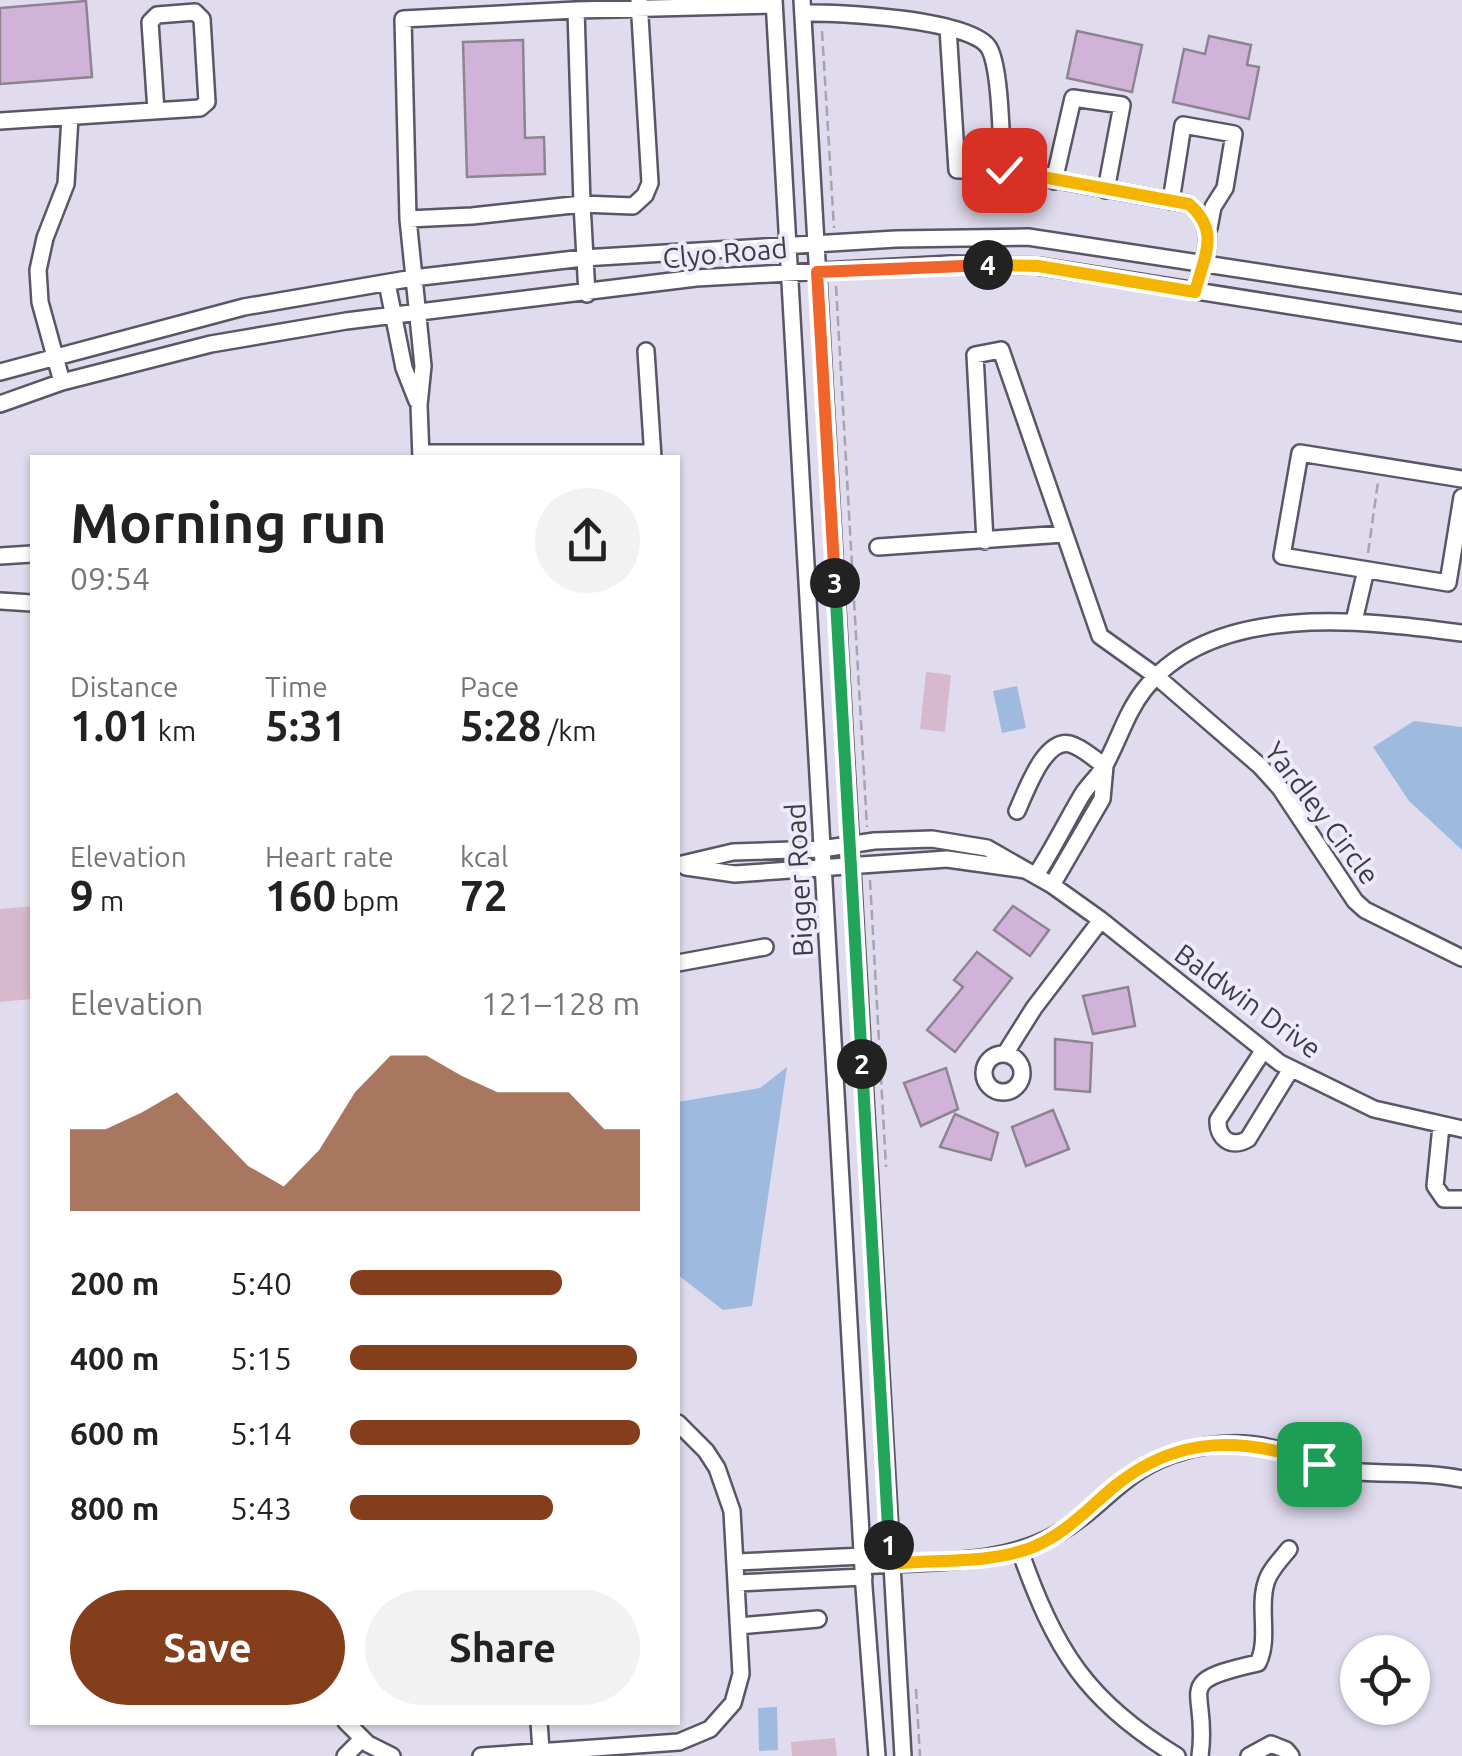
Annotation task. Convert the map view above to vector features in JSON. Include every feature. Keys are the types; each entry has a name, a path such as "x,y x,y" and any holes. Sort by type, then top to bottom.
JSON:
{"street":[{"path":"646,350 652,455 421,455 419,405 423,366 408,219 404,19 639,4 774,2"},
{"name":"Bigger Road","path":"774,2 877,1756"},
{"path":"408,219 582,204 633,206 650,183 639,4"},
{"path":"802,6 821,12 858,13 948,28 978,37 989,48 995,70 1004,170"},
{"name":"Bigger Road","path":"802,6 903,1756"},
{"path":"576,10 587,294"},
{"path":"0,122 200,108 207,102 202,19 195,12 157,15 150,22 156,111"},
{"path":"948,28 957,170 1004,170 1189,204 1204,217 1208,228"},
{"path":"1054,181 1073,98 1122,105 1106,190"},
{"path":"62,382 40,302 38,270 45,238 66,184 70,117"},
{"path":"1171,201 1183,126 1234,134 1225,188 1213,207 1195,292"},
{"name":"Clyo Road","path":"0,372 244,307 413,278 583,258 964,236 1028,237 1462,304"},
{"name":"Clyo Road","path":"0,404 62,382 210,344 393,315 696,278 950,264 1038,266 1462,333"},
{"path":"387,283 404,368 419,405"},
{"name":"Yardley Circle","path":"986,541 976,355 1001,350 1100,636 1156,676 1260,766 1280,788 1365,910 1462,958"},
{"path":"1462,479 1300,453 1282,556 1448,583 1462,497"},
{"path":"878,547 1064,534"},
{"path":"0,556 30,554"},
{"path":"1354,621 1366,570"},
{"path":"0,601 30,602"},
{"path":"1030,873 1104,766 1129,712 1156,676 1186,652 1215,640 1307,620 1462,632"},
{"path":"1017,811 1050,748 1071,744 1104,766"},
{"path":"1052,884 1102,800 1104,766"},
{"name":"Baldwin Drive","path":"680,865 733,852 822,849 874,841 932,839 986,848 1052,884 1290,1069 1374,1109 1462,1129"},
{"name":"Baldwin Drive","path":"680,865 735,874 947,859 1030,873"},
{"path":"1006,1054 1034,1008 1100,920"},
{"path":"680,962 765,947"},
{"path":"1262,1051 1218,1120 1218,1130 1226,1141 1234,1144 1248,1139 1290,1069"},
{"path":"1442,1126 1435,1186 1444,1199 1462,1199"},
{"path":"481,1756 678,1742 710,1729 724,1715 741,1674 738,1582 726,1486 706,1451 680,1425"},
{"path":"738,1582 863,1566 994,1558 1020,1551 1060,1533 1132,1473 1160,1458 1210,1445 1261,1446 1348,1470 1462,1480"},
{"path":"1200,1756 1198,1696 1202,1680 1214,1673 1258,1663 1263,1654 1262,1602 1266,1579 1289,1549"},
{"path":"1020,1551 1040,1606 1074,1668 1121,1718 1177,1756"},
{"path":"736,1562 863,1566"},
{"path":"739,1626 818,1619"},
{"path":"349,1725 362,1739 392,1756"},
{"path":"539,1725 541,1750"},
{"path":"345,1756 362,1739"},
{"path":"1249,1756 1271,1744 1291,1756"}],"path":[{"path":"821,12 834,225"},
{"path":"836,285 867,827"},
{"path":"1366,570 1380,466"}],"shaded area":[{"path":"926,672 951,675 945,732 920,729"},
{"path":"30,906 30,999 0,1002 0,909"},
{"path":"835,1738 837,1756 792,1756 791,1742"}],"water":[{"path":"1017,686 1026,728 1002,733 993,691"},
{"path":"1414,721 1462,727 1462,850 1409,801 1373,747"},
{"path":"787,1067 752,1306 723,1310 680,1277 680,1102 760,1088"},
{"path":"777,1707 778,1750 759,1751 758,1708"}],"building":[{"path":"86,1 92,77 0,84 0,8"},
{"path":"1077,31 1142,45 1132,92 1067,78"},
{"path":"1209,36 1251,45 1247,65 1259,67 1249,119 1173,102 1184,49 1205,54"},
{"path":"523,40 525,138 544,137 545,174 467,177 463,42"},
{"path":"1013,906 1049,930 1030,956 994,930"},
{"path":"977,952 1012,978 955,1052 927,1030 963,987 954,980"},
{"path":"1128,987 1135,1026 1093,1034 1083,996"},
{"path":"1055,1039 1092,1043 1090,1092 1055,1089"},
{"path":"946,1068 958,1109 921,1126 904,1083"},
{"path":"1053,1110 1069,1149 1026,1166 1012,1127"},
{"path":"955,1114 998,1133 991,1160 940,1147"}],"route":[{"path":"1004,170 1189,204 1204,217 1208,247 1195,292 1038,266 950,264 817,272 890,1564 994,1558 1031,1548 1079,1520 1132,1473 1182,1451 1210,1445 1261,1446 1319,1464"}]}
